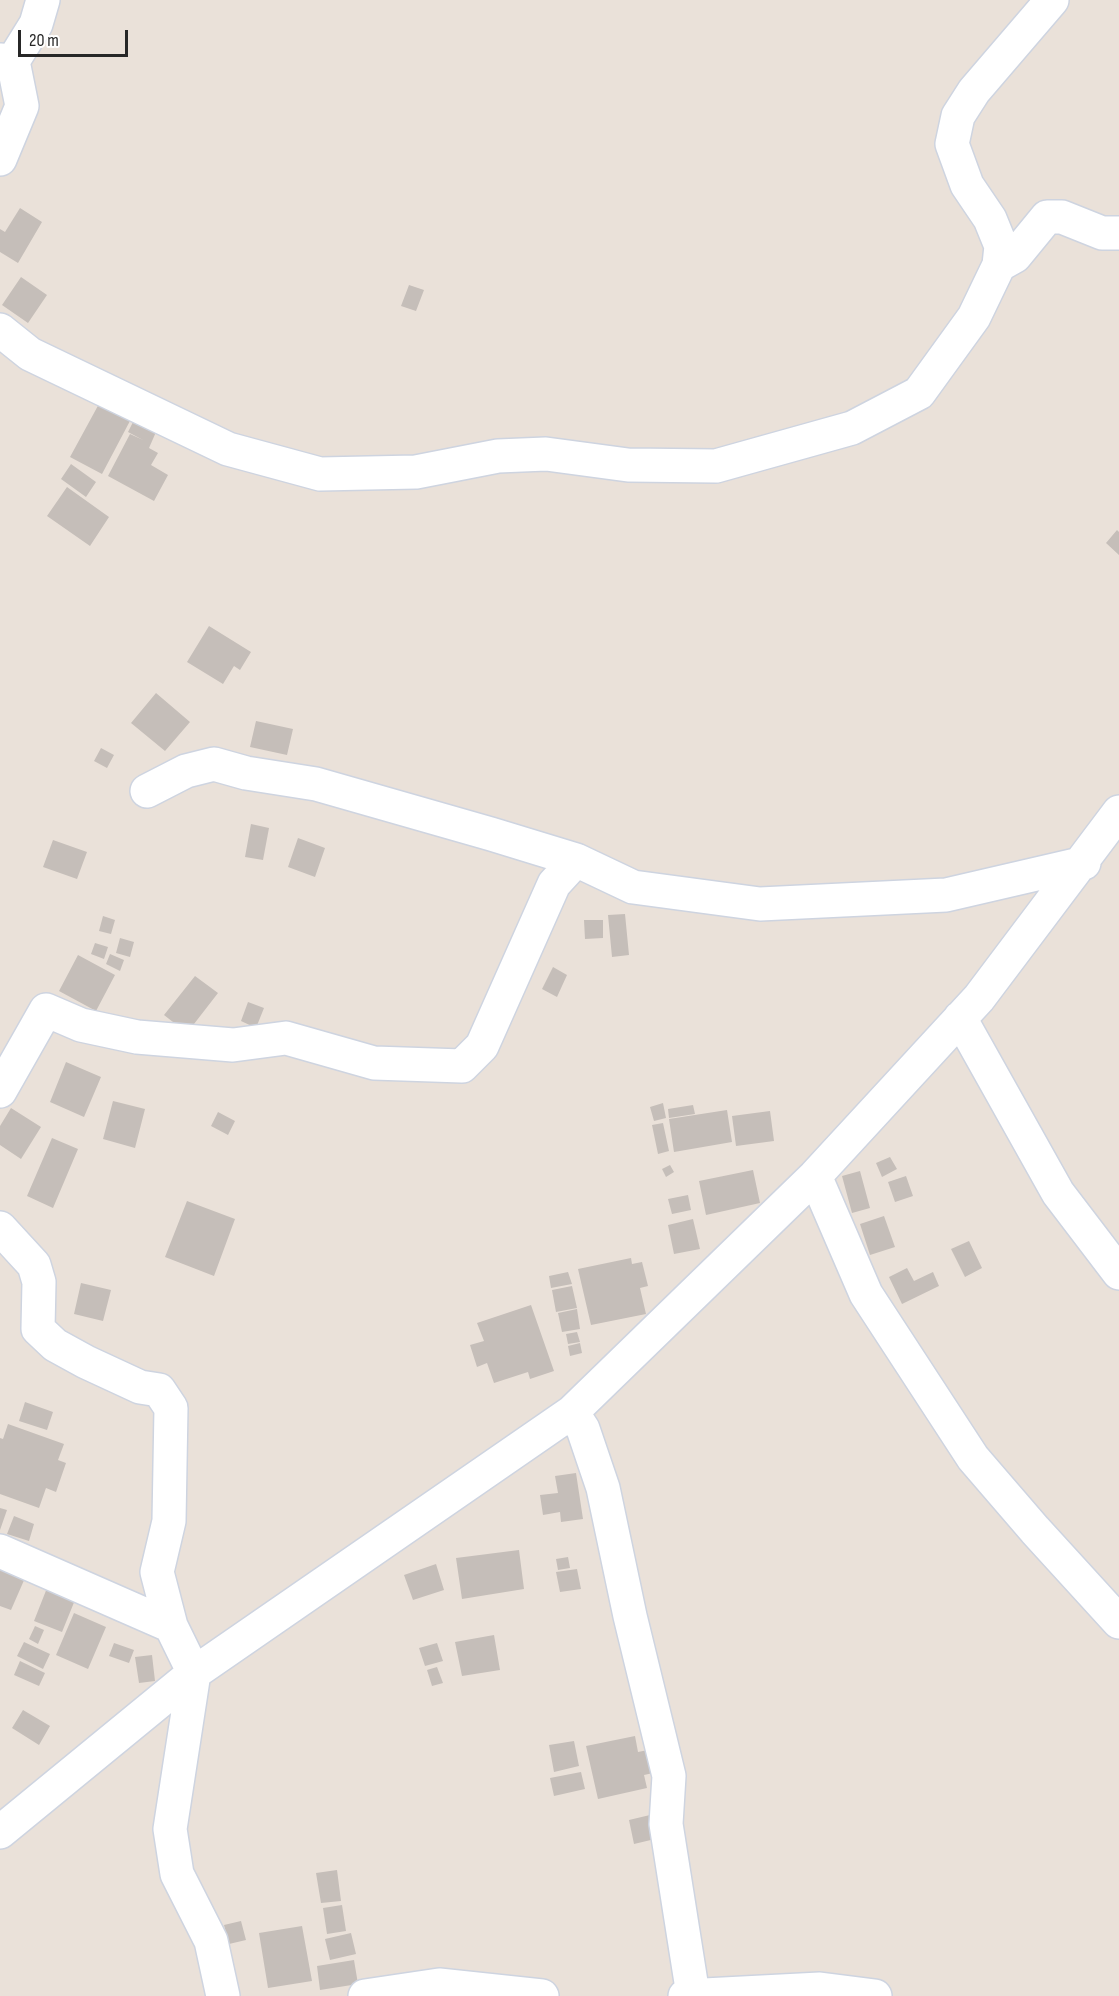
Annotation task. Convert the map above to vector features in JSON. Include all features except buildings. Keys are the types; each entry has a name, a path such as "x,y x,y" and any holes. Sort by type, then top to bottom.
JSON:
{"street":[{"path":"0,159 22,106 6,60 36,24 43,0"},
{"path":"0,330 30,354 228,449 320,474 416,472 498,456 546,454 628,465 716,466 852,428 919,393 974,317 999,265 1001,246 990,219 967,185 952,144 958,116 974,91 1052,0"},
{"path":"999,265 1015,256 1047,217 1062,217 1102,232 1119,234"},
{"path":"147,791 186,771 214,764 246,773 316,784 576,860 633,887 760,903 946,895 1084,863"},
{"path":"1,1830 194,1673 572,1412 815,1176 960,1018 1084,863 1119,812"},
{"path":"0,1091 46,1010 81,1025 137,1037 233,1045 286,1038 374,1063 462,1066 482,1046 554,884 576,860"},
{"path":"960,1018 1058,1193 1119,1273"},
{"path":"815,1176 866,1294 973,1458 1119,1622"},
{"path":"0,1228 34,1265 39,1282 38,1329 55,1345 86,1362 140,1387 159,1390 171,1408 169,1521 157,1572 171,1626 194,1673 170,1829 177,1874 211,1941 223,1996"},
{"path":"572,1412 583,1429 603,1488 632,1627 669,1776 666,1824 689,1996 820,1989 875,1996"},
{"path":"0,1551 171,1626"},
{"path":"365,1996 439,1986 542,1996"}]}
